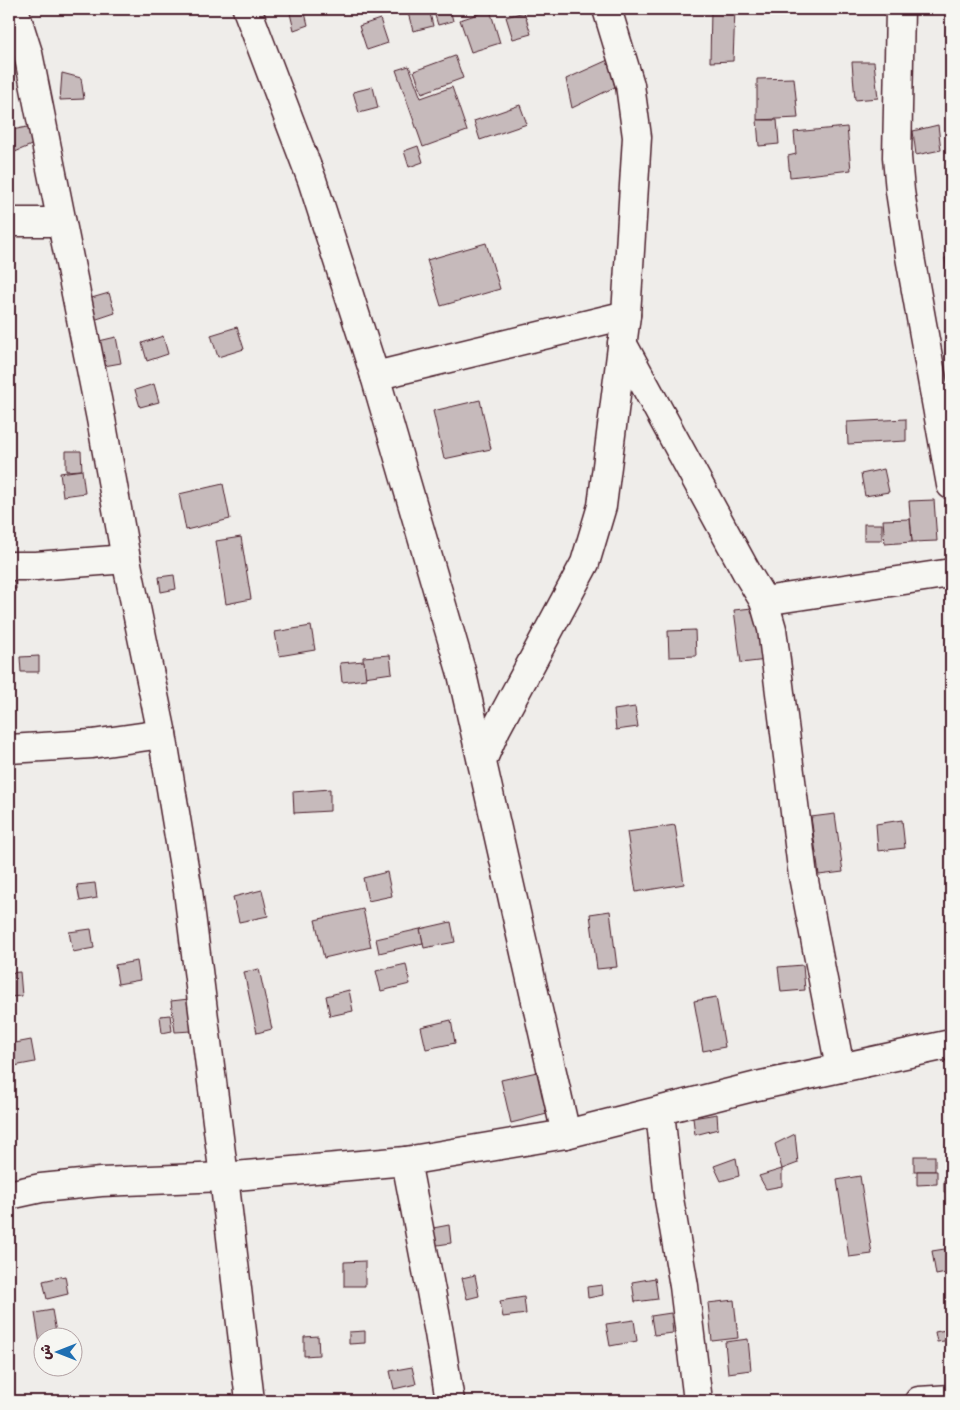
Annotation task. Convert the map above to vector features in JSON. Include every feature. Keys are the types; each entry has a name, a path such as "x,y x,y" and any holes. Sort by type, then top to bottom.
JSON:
{"street":[{"path":"14,9 28,54 162,734 188,891 250,1401"},
{"path":"247,9 312,180 375,376 462,674 566,1134"},
{"path":"482,761 496,729 585,563 602,506 626,315 637,137 630,86 607,9"},
{"path":"900,9 897,157 900,191 951,485"},
{"path":"9,222 60,222"},
{"path":"375,376 626,315"},
{"path":"622,343 764,600 772,629 803,876 840,1068"},
{"path":"9,566 36,566 126,559"},
{"path":"764,600 951,573"},
{"path":"9,749 92,744 162,734"},
{"path":"9,1195 41,1188 101,1182 224,1177 406,1161 566,1134 757,1086 951,1044"},
{"path":"660,1111 670,1199 684,1286 698,1401"},
{"path":"406,1161 439,1332 450,1401"},
{"path":"919,1401 951,1399"}],"building":[{"path":"289,9 304,9 308,25 294,30"},
{"path":"429,9 433,26 413,31 408,13"},
{"path":"433,9 450,9 453,21 438,25"},
{"path":"711,9 735,9 733,61 710,62"},
{"path":"490,10 500,43 471,52 460,20"},
{"path":"524,12 531,34 513,39 506,17"},
{"path":"380,19 388,43 367,50 359,26"},
{"path":"455,56 463,78 422,93 414,71"},
{"path":"608,60 615,87 572,108 566,79"},
{"path":"852,62 874,62 878,98 855,100"},
{"path":"409,66 421,98 452,87 467,131 423,147 396,70"},
{"path":"62,73 81,78 84,99 60,100"},
{"path":"794,78 798,118 757,120 757,79"},
{"path":"373,87 378,108 359,113 353,92"},
{"path":"520,105 527,124 480,140 474,121"},
{"path":"757,120 777,120 779,144 759,146"},
{"path":"938,125 941,150 916,155 913,131"},
{"path":"27,127 36,143 15,152 12,130"},
{"path":"847,127 851,170 790,177 788,156 796,154 794,132"},
{"path":"418,146 423,162 409,167 404,151"},
{"path":"486,243 500,289 441,306 427,260"},
{"path":"951,257 951,282 948,282 945,258"},
{"path":"109,293 115,313 94,320 88,299"},
{"path":"237,327 244,349 218,357 211,335"},
{"path":"163,336 168,354 147,361 142,343"},
{"path":"116,337 121,363 104,366 99,341"},
{"path":"154,384 159,402 140,407 135,390"},
{"path":"480,400 491,449 444,459 433,411"},
{"path":"906,419 906,441 848,444 847,422"},
{"path":"66,451 81,451 82,470 66,471"},
{"path":"9,469 11,469 14,499 9,500"},
{"path":"884,469 889,492 865,496 861,474"},
{"path":"82,470 85,493 63,496 60,473"},
{"path":"223,484 230,519 186,530 179,494"},
{"path":"934,500 937,541 912,542 909,501"},
{"path":"910,519 912,542 885,544 883,520"},
{"path":"864,524 882,524 882,540 864,540"},
{"path":"241,537 251,599 226,604 216,541"},
{"path":"15,572 16,589 9,589 9,573"},
{"path":"174,575 176,589 161,592 159,577"},
{"path":"761,607 767,660 741,663 734,610"},
{"path":"311,626 315,650 279,656 275,632"},
{"path":"695,630 696,656 669,657 668,631"},
{"path":"390,655 392,673 364,677 363,657"},
{"path":"39,656 39,672 21,672 20,657"},
{"path":"364,661 366,679 342,682 340,663"},
{"path":"635,707 638,727 616,730 614,710"},
{"path":"330,789 330,811 294,813 293,792"},
{"path":"835,814 843,872 819,875 811,817"},
{"path":"902,820 905,848 878,851 876,824"},
{"path":"675,825 684,884 636,892 627,832"},
{"path":"387,872 392,896 368,901 363,878"},
{"path":"95,883 97,898 80,901 77,885"},
{"path":"262,890 268,916 239,922 233,897"},
{"path":"363,909 371,947 324,958 315,920"},
{"path":"610,911 617,967 597,969 590,914"},
{"path":"451,922 455,942 424,948 420,929"},
{"path":"91,929 94,948 73,952 69,932"},
{"path":"420,929 423,943 379,953 376,939"},
{"path":"137,961 140,980 118,984 115,965"},
{"path":"406,964 410,984 381,991 376,971"},
{"path":"803,965 805,990 781,992 778,967"},
{"path":"259,969 272,1029 257,1033 244,972"},
{"path":"20,972 22,996 9,997 9,973"},
{"path":"349,990 353,1011 330,1016 326,996"},
{"path":"716,997 725,1047 703,1051 694,1001"},
{"path":"189,999 192,1031 175,1032 171,1001"},
{"path":"170,1015 172,1031 162,1033 160,1016"},
{"path":"451,1020 455,1043 426,1049 421,1027"},
{"path":"31,1040 35,1062 14,1066 10,1044"},
{"path":"537,1072 547,1114 511,1123 501,1080"},
{"path":"717,1114 718,1129 695,1135 693,1118"},
{"path":"795,1134 798,1163 782,1169 775,1144"},
{"path":"914,1156 935,1156 935,1171 914,1171"},
{"path":"736,1158 739,1176 721,1181 714,1166"},
{"path":"782,1169 782,1186 766,1189 759,1176"},
{"path":"917,1171 937,1171 937,1184 917,1185"},
{"path":"860,1176 872,1254 849,1257 837,1180"},
{"path":"944,1180 951,1180 951,1193 944,1192"},
{"path":"449,1225 451,1243 431,1246 428,1229"},
{"path":"951,1248 951,1272 936,1275 932,1251"},
{"path":"365,1261 365,1286 344,1286 344,1262"},
{"path":"475,1275 479,1296 467,1299 462,1278"},
{"path":"65,1276 68,1294 47,1299 43,1281"},
{"path":"655,1278 658,1299 635,1302 632,1282"},
{"path":"602,1285 603,1295 588,1298 587,1287"},
{"path":"524,1297 526,1314 503,1317 500,1301"},
{"path":"734,1300 738,1338 712,1341 708,1303"},
{"path":"52,1310 55,1328 37,1328 35,1313"},
{"path":"671,1313 673,1333 654,1335 651,1316"},
{"path":"634,1320 637,1341 610,1346 606,1324"},
{"path":"951,1329 951,1340 937,1342 935,1332"},
{"path":"365,1331 365,1343 349,1344 349,1332"},
{"path":"318,1336 319,1355 304,1356 304,1337"},
{"path":"748,1339 751,1370 728,1373 725,1342"},
{"path":"412,1367 416,1384 394,1389 390,1371"}]}
